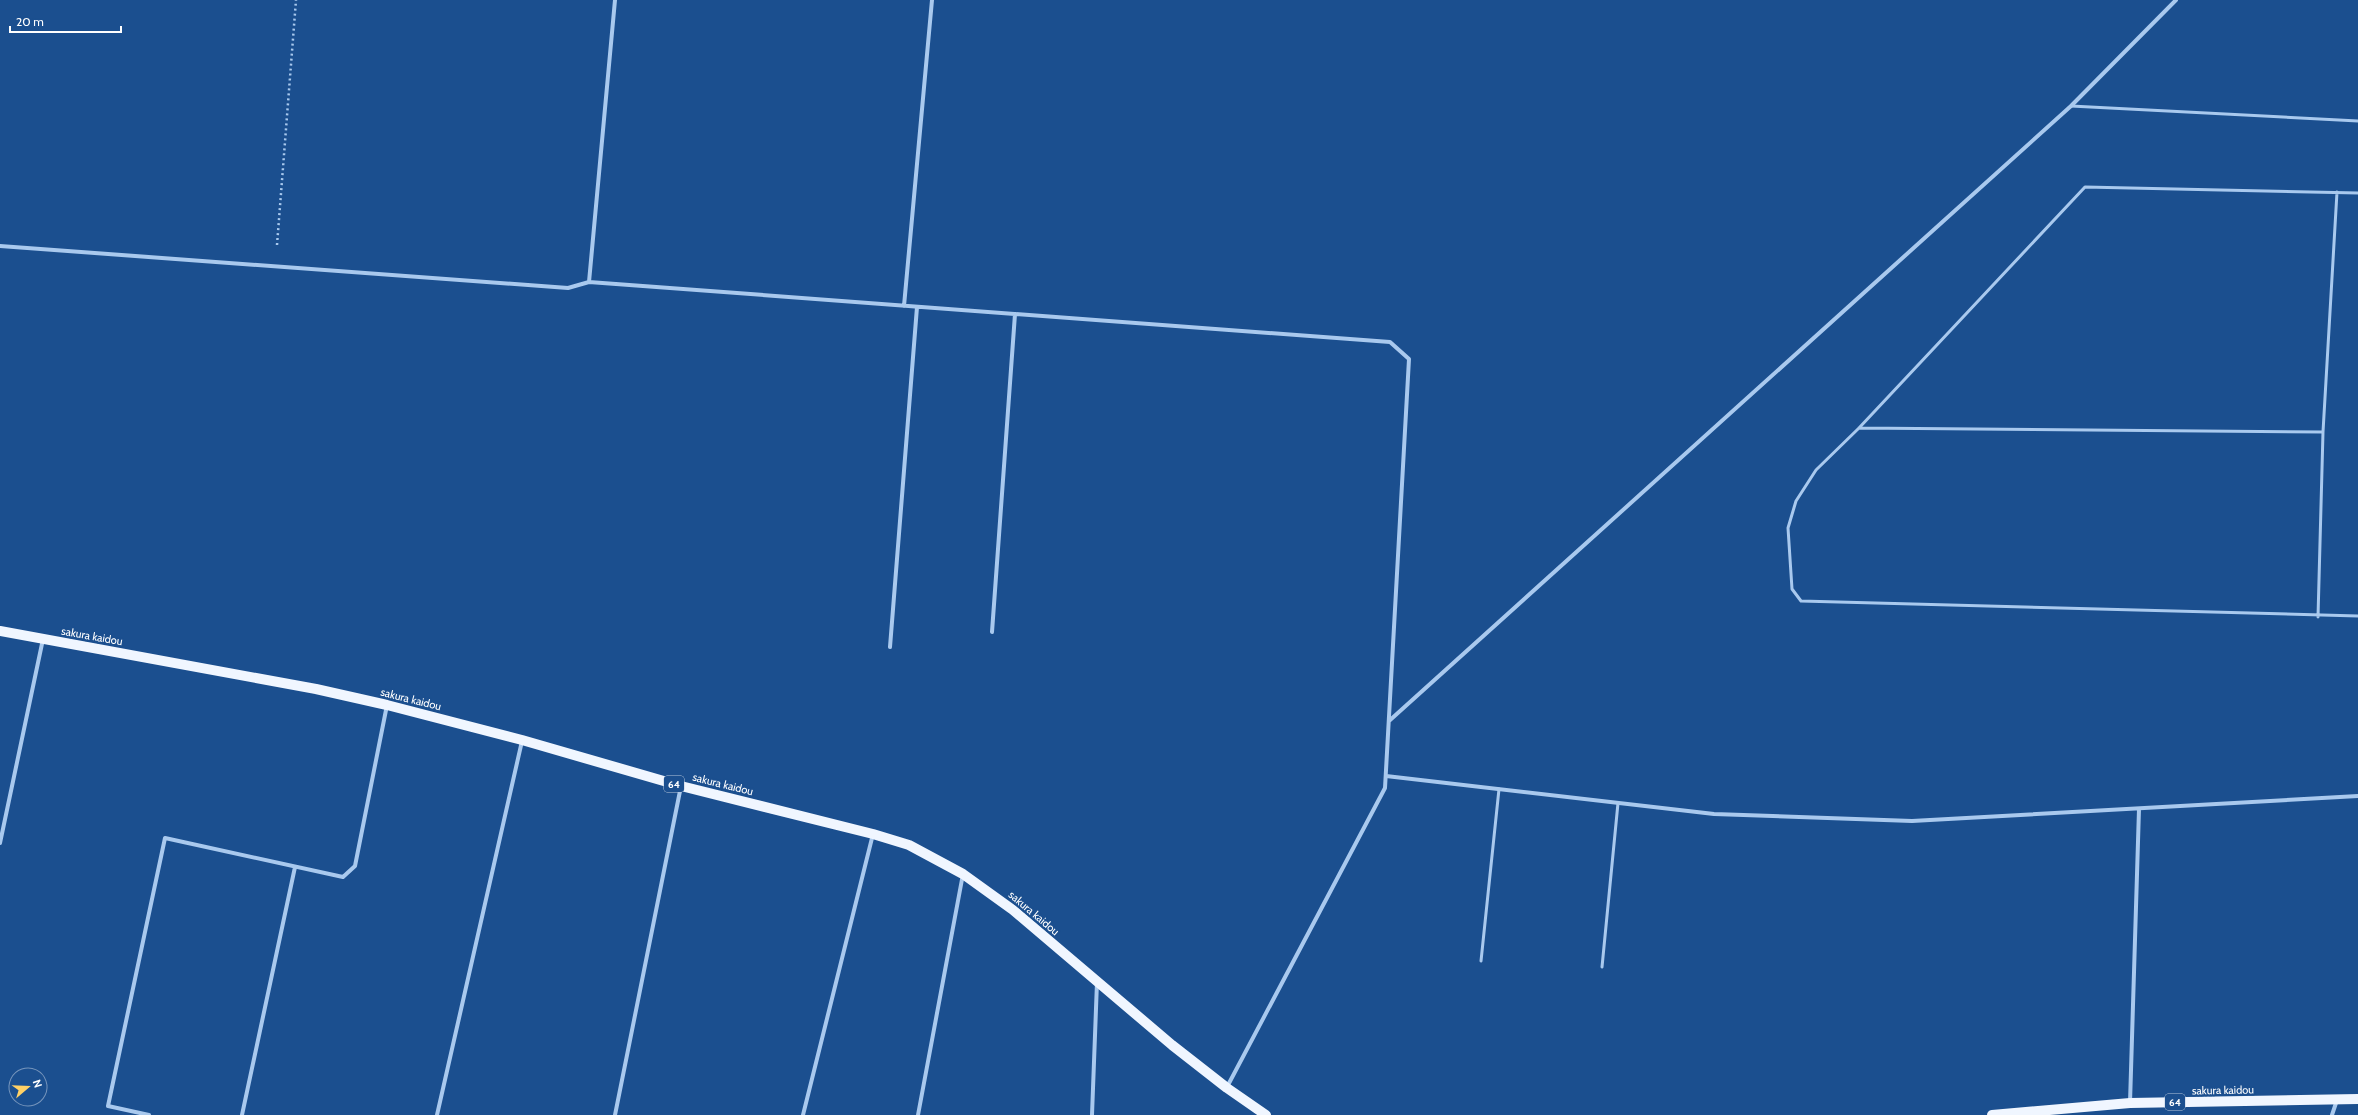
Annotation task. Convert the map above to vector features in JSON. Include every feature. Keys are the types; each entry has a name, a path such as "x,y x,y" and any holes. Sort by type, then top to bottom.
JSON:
{"main road":[{"name":"sakura kaidou","path":"0,631 316,689 387,705 522,740 682,786 873,834 909,845 963,874 1013,910 1097,982 1227,1088 1266,1115"},
{"name":"sakura kaidou","path":"1992,1115 2130,1103 2358,1099"}],"street":[{"path":"589,282 615,0"},
{"path":"904,306 932,0"},
{"path":"1389,722 2071,106 2176,0"},
{"path":"0,246 568,288 589,282 1390,342 1409,359 1385,788 1227,1088"},
{"path":"890,647 917,306"},
{"path":"992,632 1015,314"},
{"path":"0,843 43,639"},
{"path":"149,1115 108,1106 164,838 343,877 355,866 387,705"},
{"path":"437,1115 522,740"},
{"path":"1386,776 1714,814 1912,821 2358,796"},
{"path":"615,1115 682,786"},
{"path":"2130,1103 2139,809"},
{"path":"803,1115 873,834"},
{"path":"242,1115 295,866"},
{"path":"918,1115 963,874"},
{"path":"1092,1115 1097,982"},
{"path":"2332,1115 2337,1100"}],"lane":[{"path":"2071,106 2358,121"},
{"path":"2358,193 2085,187 1859,428 1816,470 1796,501 1788,528 1792,589 1801,601 2318,617 2358,616"},
{"path":"2318,617 2323,432 2337,192"},
{"path":"1859,428 2323,432"},
{"path":"1481,961 1499,789"},
{"path":"1602,967 1618,803"}],"path":[{"path":"275,267 296,0"}]}
